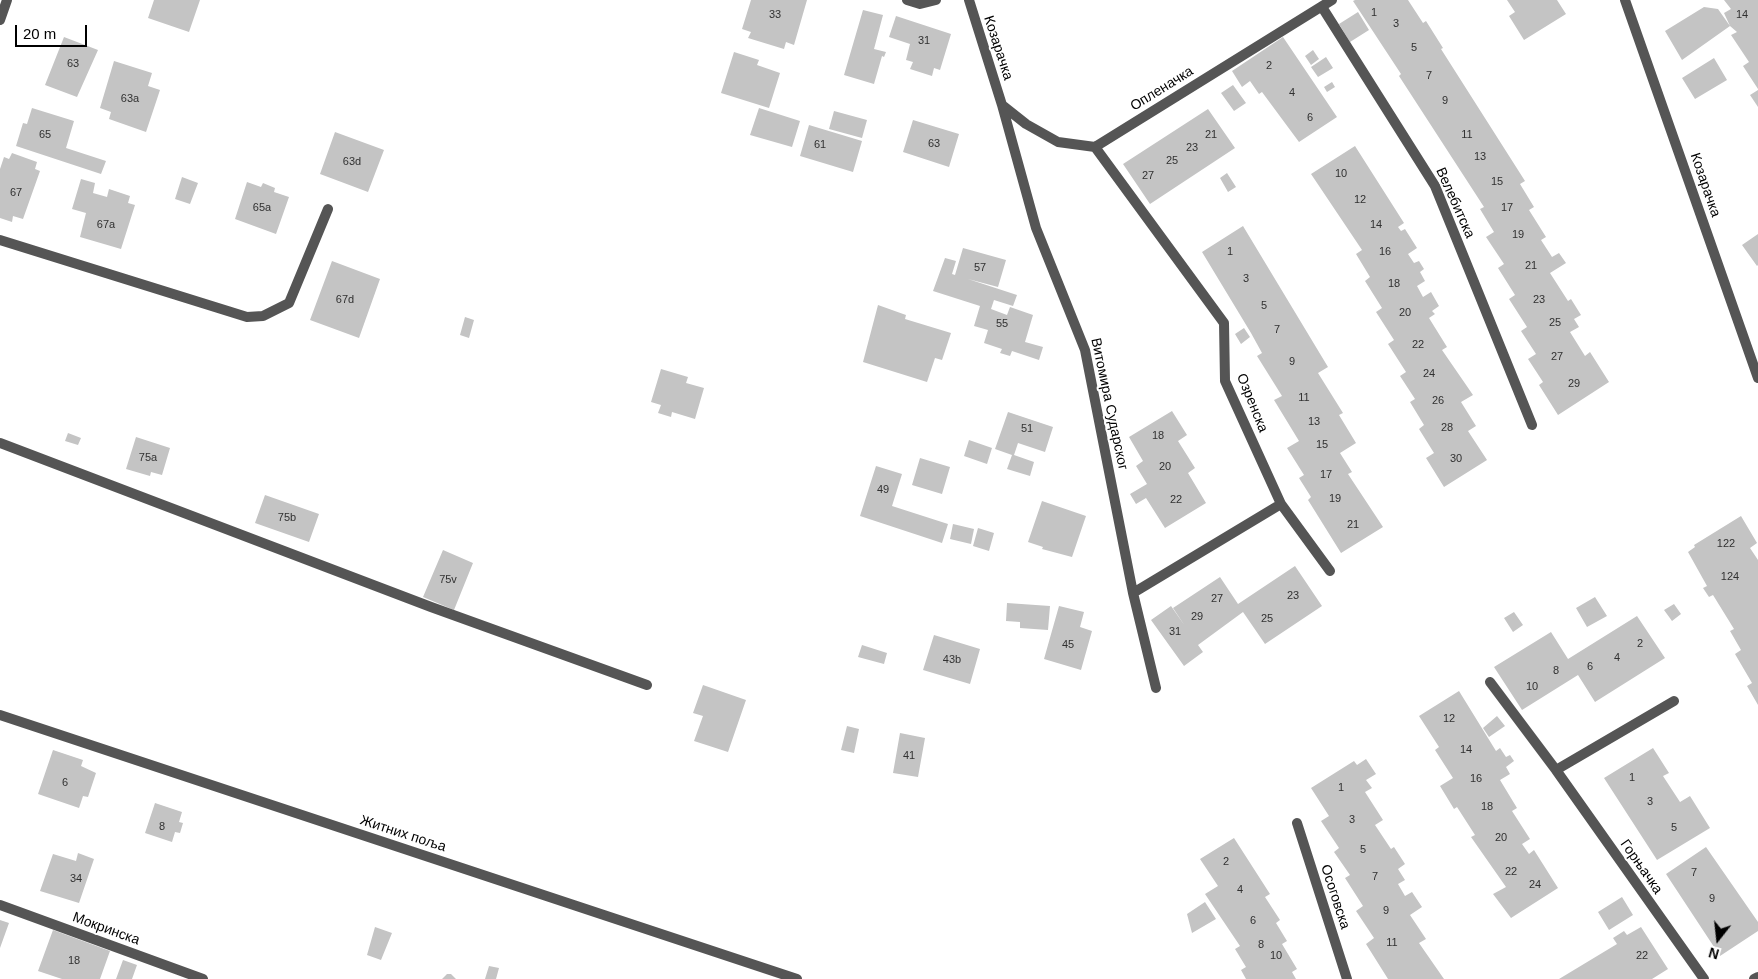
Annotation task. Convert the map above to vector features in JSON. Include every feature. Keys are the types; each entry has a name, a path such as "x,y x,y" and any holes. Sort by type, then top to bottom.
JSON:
{"street":[{"path":"0,20 7,0"},
{"path":"907,0 920,4 936,0"},
{"name":"Козарачка","path":"969,0 1002,105"},
{"name":"Опленачка","path":"1095,146 1332,0"},
{"name":"Козарачка","path":"1625,0 1758,378"},
{"name":"Велебитска","path":"1322,7 1436,186 1532,425"},
{"path":"1002,105 1026,124 1058,142 1095,146"},
{"name":"Витомира Сударског","path":"1002,105 1036,228 1086,350 1133,593 1156,688"},
{"name":"Озренска","path":"1095,146 1224,323 1225,382 1281,504 1330,571"},
{"path":"0,240 247,317 263,316 289,303 328,209"},
{"path":"0,443 431,607 647,685"},
{"path":"1133,593 1281,504"},
{"name":"Горњачка","path":"1490,682 1556,770 1704,979"},
{"path":"1556,770 1674,701"},
{"name":"Житних поља","path":"0,715 797,979"},
{"name":"Осоговска","path":"1297,823 1346,979"},
{"name":"Мокринска","path":"0,905 203,979"},
{"path":"1754,979 1758,977"}],"building":[{"path":"154,0 200,0 189,32 148,18"},
{"path":"751,0 807,0 794,45 786,42 784,49 748,38 751,32 742,29"},
{"path":"1408,0 1423,23 1426,21 1443,48 1441,49 1525,181 1520,184 1534,207 1529,210 1546,237 1541,240 1552,257 1559,253 1566,263 1550,273 1568,301 1571,299 1581,315 1574,319 1579,327 1570,332 1585,356 1590,352 1609,382 1558,415 1539,385 1543,382 1528,359 1536,354 1521,331 1527,327 1509,299 1515,295 1498,268 1504,264 1486,237 1494,232 1480,209 1484,207 1399,76 1401,74 1353,1"},
{"path":"1507,0 1557,0 1566,14 1524,40 1509,16 1515,12"},
{"path":"1724,0 1758,0 1758,89 1743,66 1749,62 1731,35 1737,32 1730,26 1724,13 1731,9"},
{"path":"1704,7 1718,9 1730,26 1682,60 1665,31"},
{"path":"863,10 883,15 874,49 886,52 884,57 882,56 874,84 844,75"},
{"path":"1358,12 1369,30 1350,42 1339,24"},
{"path":"896,16 951,34 940,70 934,68 932,76 910,69 913,62 906,60 910,44 889,37"},
{"path":"64,37 98,50 77,97 45,85"},
{"path":"1283,37 1337,117 1299,142 1262,92 1259,94 1250,81 1242,87 1232,71"},
{"path":"1313,50 1319,59 1311,65 1305,56"},
{"path":"734,52 759,60 757,65 780,73 769,108 721,93"},
{"path":"1326,57 1333,68 1318,77 1311,67"},
{"path":"1714,58 1727,80 1695,99 1682,78"},
{"path":"114,61 152,73 148,86 160,90 146,132 109,119 111,112 100,108"},
{"path":"1332,82 1335,87 1327,92 1324,87"},
{"path":"1233,85 1246,103 1234,111 1221,93"},
{"path":"1758,90 1758,107 1750,95"},
{"path":"32,108 74,121 66,148 106,161 101,174 16,146 23,123 27,124"},
{"path":"759,108 800,121 792,147 750,135"},
{"path":"1208,109 1235,148 1150,204 1123,164"},
{"path":"834,111 867,120 862,138 829,129"},
{"path":"913,120 959,134 949,167 903,152"},
{"path":"809,125 862,141 853,172 800,156"},
{"path":"335,132 384,150 368,192 320,174"},
{"path":"1355,146 1404,223 1398,227 1401,231 1405,229 1417,248 1408,254 1414,263 1419,261 1424,269 1420,272 1425,281 1417,286 1423,297 1431,292 1439,306 1432,311 1435,314 1429,318 1447,347 1442,350 1473,395 1461,402 1476,426 1468,431 1487,460 1444,487 1426,458 1434,453 1419,429 1424,425 1410,402 1415,399 1400,376 1406,372 1388,344 1394,340 1376,312 1382,308 1365,281 1370,277 1356,254 1362,250 1311,174"},
{"path":"12,153 37,162 35,169 40,171 23,219 13,216 12,222 0,218 0,169 4,157 9,159"},
{"path":"1227,173 1236,187 1228,192 1220,178"},
{"path":"182,177 198,183 190,204 175,199"},
{"path":"81,179 95,183 93,193 107,197 109,189 130,196 128,203 135,205 121,249 80,237 86,213 72,209"},
{"path":"247,182 261,187 263,183 275,188 274,192 289,197 276,234 235,219"},
{"path":"1243,226 1328,367 1318,373 1343,413 1339,415 1356,443 1340,453 1352,472 1348,474 1383,527 1341,553 1308,500 1311,497 1299,478 1304,475 1287,448 1299,441 1274,400 1282,396 1257,356 1262,353 1251,333 1202,252"},
{"path":"1758,234 1758,265 1757,266 1742,245"},
{"path":"963,248 1006,260 998,287 968,279 1017,295 1013,306 994,300 991,309 1007,315 1010,307 1033,315 1025,342 1043,347 1039,360 1012,351 1010,356 1000,353 1002,349 984,343 988,330 974,326 980,306 933,291 945,258 956,261 952,274 955,275"},
{"path":"332,261 380,279 359,338 310,320"},
{"path":"878,305 906,315 905,319 951,333 942,360 935,358 927,382 863,362"},
{"path":"465,317 474,320 469,338 460,335"},
{"path":"1244,328 1250,337 1241,344 1235,334"},
{"path":"661,369 688,377 686,383 704,388 695,419 672,412 671,417 658,413 661,405 651,402"},
{"path":"1172,411 1187,435 1178,441 1195,468 1188,473 1206,503 1165,528 1146,498 1136,504 1130,494 1147,484 1136,466 1143,461 1129,437"},
{"path":"1008,412 1053,427 1045,452 1018,443 1014,455 1034,462 1030,476 1007,469 1012,455 995,449"},
{"path":"68,433 81,438 78,445 65,441"},
{"path":"136,437 170,448 162,475 151,472 150,476 126,469"},
{"path":"969,440 992,448 987,464 964,456"},
{"path":"920,458 950,467 942,494 912,485"},
{"path":"876,466 902,474 892,506 948,524 942,543 860,516"},
{"path":"265,495 319,514 309,542 255,523"},
{"path":"1042,501 1086,516 1072,557 1042,549 1043,547 1028,542"},
{"path":"1741,516 1757,543 1750,548 1758,560 1758,705 1747,686 1752,683 1735,654 1741,650 1730,631 1734,629 1713,595 1709,597 1703,588 1707,586 1688,552 1695,547 1694,545"},
{"path":"953,524 974,529 971,544 950,539"},
{"path":"978,528 994,533 989,551 973,546"},
{"path":"443,550 473,563 454,610 423,597"},
{"path":"1295,566 1322,606 1265,644 1243,612 1198,645 1203,652 1184,666 1151,620 1171,606 1185,626 1173,608 1220,577 1238,604"},
{"path":"1595,597 1607,616 1587,627 1576,608"},
{"path":"1007,603 1050,606 1048,630 1020,628 1020,622 1006,621"},
{"path":"1674,604 1681,614 1672,621 1664,610"},
{"path":"1059,606 1084,612 1080,627 1092,631 1081,670 1044,659"},
{"path":"1514,612 1523,625 1513,632 1504,618"},
{"path":"1637,616 1665,658 1595,702 1578,675 1522,710 1494,667 1551,632 1568,659"},
{"path":"934,635 980,649 970,684 923,670"},
{"path":"862,645 887,653 884,664 858,657"},
{"path":"703,685 746,700 728,752 694,741 703,716 693,713"},
{"path":"1459,691 1496,751 1500,748 1506,757 1510,755 1514,761 1506,767 1510,774 1500,780 1517,808 1512,811 1530,839 1522,844 1529,854 1534,850 1558,888 1511,918 1493,894 1506,887 1471,837 1475,835 1457,807 1454,809 1440,786 1453,778 1435,750 1439,747 1419,716"},
{"path":"1497,716 1505,726 1489,737 1483,728"},
{"path":"847,726 859,729 854,753 841,750"},
{"path":"900,733 925,738 918,777 893,773"},
{"path":"1653,748 1669,773 1663,776 1680,802 1690,796 1710,828 1657,860 1604,778"},
{"path":"53,750 83,760 81,766 96,773 88,797 83,796 79,808 38,794"},
{"path":"1366,759 1376,774 1366,780 1372,788 1365,792 1383,820 1375,825 1391,849 1394,847 1405,864 1398,869 1405,880 1398,884 1405,896 1412,892 1422,907 1410,915 1426,939 1419,943 1444,979 1388,979 1366,944 1374,938 1356,911 1363,906 1345,878 1350,875 1334,852 1339,848 1321,821 1329,816 1311,788 1354,761 1357,765"},
{"path":"155,803 182,812 179,822 183,823 180,833 175,832 172,842 145,833"},
{"path":"1234,838 1270,894 1265,897 1280,920 1276,923 1287,941 1282,944 1297,969 1292,972 1296,979 1246,979 1241,970 1246,967 1235,949 1240,946 1205,894 1218,886 1200,859"},
{"path":"1706,847 1758,922 1758,931 1720,956 1666,874"},
{"path":"78,853 94,859 79,903 40,891 53,854 76,861"},
{"path":"1622,897 1633,915 1609,930 1598,912"},
{"path":"1205,902 1216,919 1192,933 1187,914"},
{"path":"0,920 9,923 0,948"},
{"path":"375,927 392,933 381,960 367,955"},
{"path":"1641,927 1668,969 1652,979 1559,979 1617,944 1613,938 1624,931 1627,935"},
{"path":"53,930 110,951 100,979 62,979 38,971"},
{"path":"123,960 137,965 132,979 116,979"},
{"path":"489,966 499,968 496,979 485,979"},
{"path":"447,974 451,974 456,979 442,979"}]}
